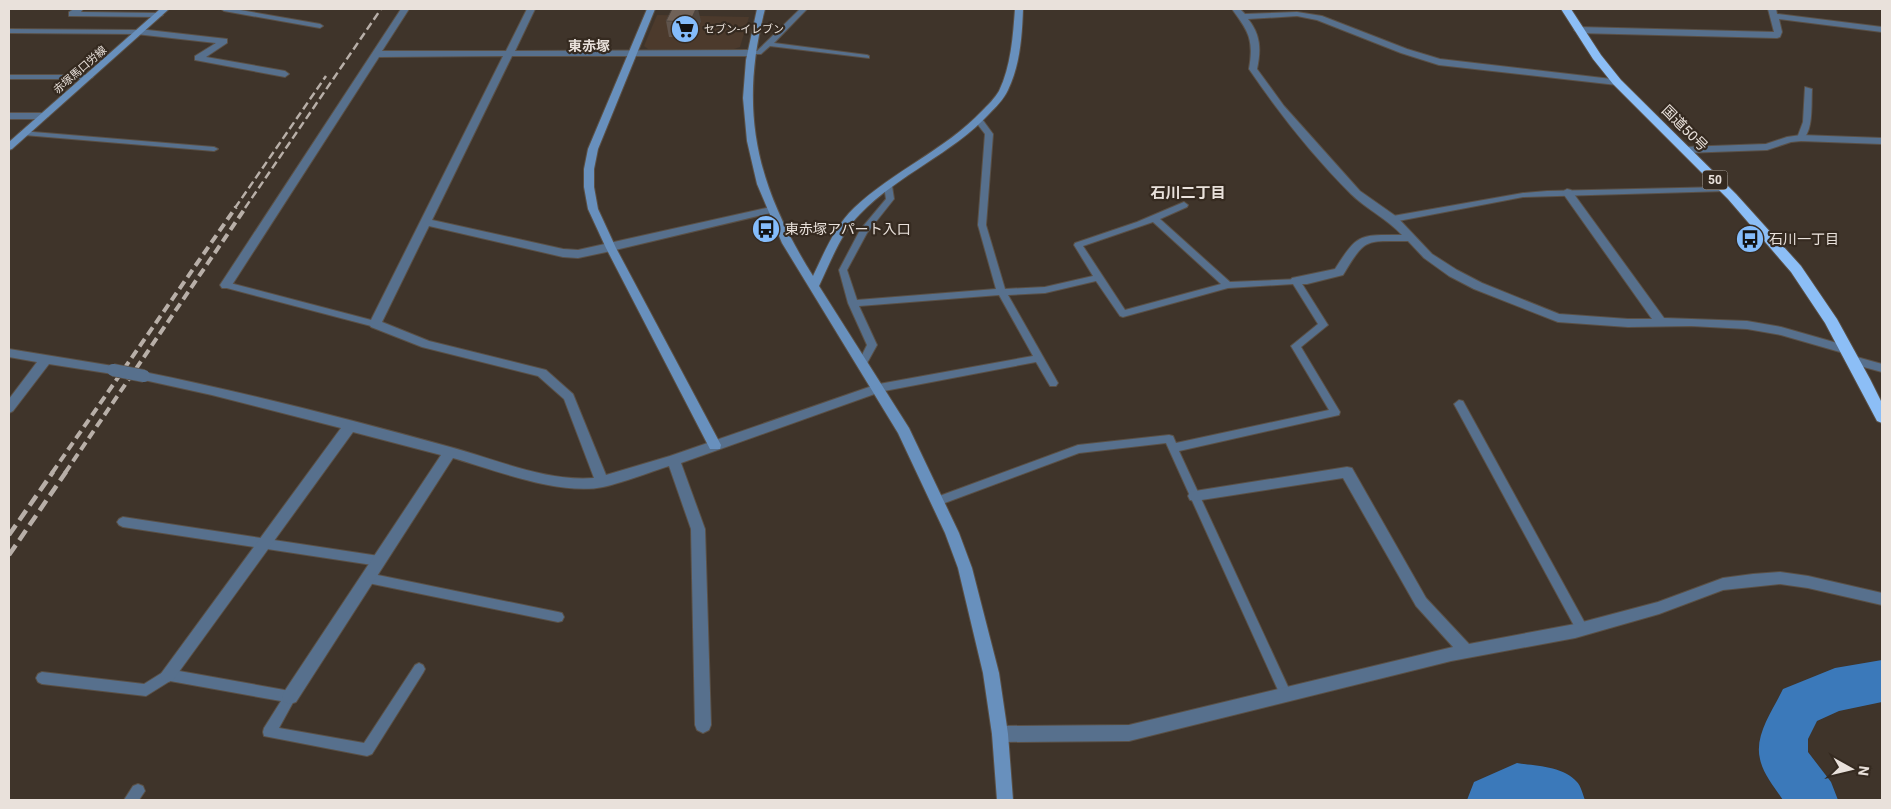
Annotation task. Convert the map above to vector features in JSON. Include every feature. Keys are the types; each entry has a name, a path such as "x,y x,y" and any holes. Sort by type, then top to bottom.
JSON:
{"highway":[{"name":"国道50号","path":"1566,9 1578,30 1617,82 1723,189 1768,236 1797,270 1850,355 1882,417"}],"street":[{"path":"79,9 72,14 162,12"},
{"path":"226,285 405,9"},
{"path":"532,9 375,324 426,344 542,374 569,397 602,482"},
{"path":"651,9 593,149 589,169 589,187 593,209 611,248 715,445"},
{"path":"761,9 751,53 748,83 750,127 756,159 771,210 813,287 879,388 904,431 938,500 965,568 991,673 1000,734 1005,800"},
{"path":"813,287 834,246 855,213 876,193 926,161 979,121 1002,92 1010,72 1019,9"},
{"name":"赤塚馬口労線","path":"9,147 162,12"},
{"path":"1578,30 1768,36 1777,35 1778,32 1773,12 1882,30"},
{"path":"1240,13 1306,15 1439,62 1617,82"},
{"path":"1240,13 1252,32 1257,48 1253,70 1281,108 1356,193 1392,219 1428,256 1453,273 1487,290 1558,318 1628,324 1747,325 1781,331 1882,368"},
{"path":"140,32 224,41 198,58 284,74"},
{"path":"376,54 751,53"},
{"path":"9,116 44,116"},
{"path":"1684,150 1767,147 1790,139 1801,138 1882,142"},
{"path":"1567,192 1661,323"},
{"path":"426,222 563,252 585,253 771,210"},
{"path":"1296,280 1307,280 1339,272 1355,246 1370,238 1409,238"},
{"path":"9,352 212,390 450,452 515,471 562,482 581,484 602,482 673,460 879,388"},
{"path":"9,408 47,358"},
{"path":"168,675 350,426"},
{"path":"290,696 450,452"},
{"path":"673,460 698,529 703,725"},
{"path":"1195,496 1347,472 1421,602 1467,652"},
{"path":"1000,734 1129,733 1467,652 1582,629 1659,608 1723,584 1780,578 1808,582 1882,599"}],"lane":[{"path":"224,9 320,26"},
{"path":"751,53 759,53 804,9"},
{"path":"9,31 140,32"},
{"path":"769,44 867,57"},
{"path":"9,76 89,77"},
{"path":"1801,138 1808,122 1808,89"},
{"path":"979,121 989,134 982,225 1002,293 1053,383"},
{"path":"24,133 214,149"},
{"path":"863,364 872,345 853,303 843,270 863,232 890,199 888,186"},
{"path":"1392,219 1523,195 1567,192 1723,189"},
{"path":"1174,448 1335,412 1296,346 1323,325 1296,280 1228,285 1123,314 1078,245 1154,218 1184,205"},
{"path":"1154,218 1228,285"},
{"path":"853,303 959,294 1045,290 1098,278"},
{"path":"226,285 375,324"},
{"path":"879,388 1038,358"},
{"path":"1459,404 1582,629"},
{"path":"938,500 1078,449 1170,439 1286,695"},
{"path":"124,522 265,542 379,561"},
{"path":"368,578 558,617"},
{"path":"42,678 146,690 168,675 290,696 268,732 367,750 419,669"}],"shaded area":[{"path":"657,15 749,17 740,47 734,49 648,49 644,46"}],"building":[{"path":"672,9 696,9 690,22 666,21"}],"waterway":[{"path":"1813,800 1784,759 1784,738 1800,705 1835,690 1882,681"},
{"path":"1492,800 1517,788 1549,792 1560,800"}],"railway":[{"path":"245,208 381,9"},
{"path":"235,208 326,76"},
{"path":"52,473 236,207"},
{"path":"65,473 246,207"},
{"path":"9,535 53,472"},
{"path":"9,555 66,472"}],"place":[{"name":"セブン-イレブン","path":"685,29"},
{"name":"東赤塚アパート入口","path":"766,229"},
{"name":"石川一丁目","path":"1750,239"}],"district":[{"name":"東赤塚","path":"589,46"},
{"name":"石川二丁目","path":"1188,193"}]}
